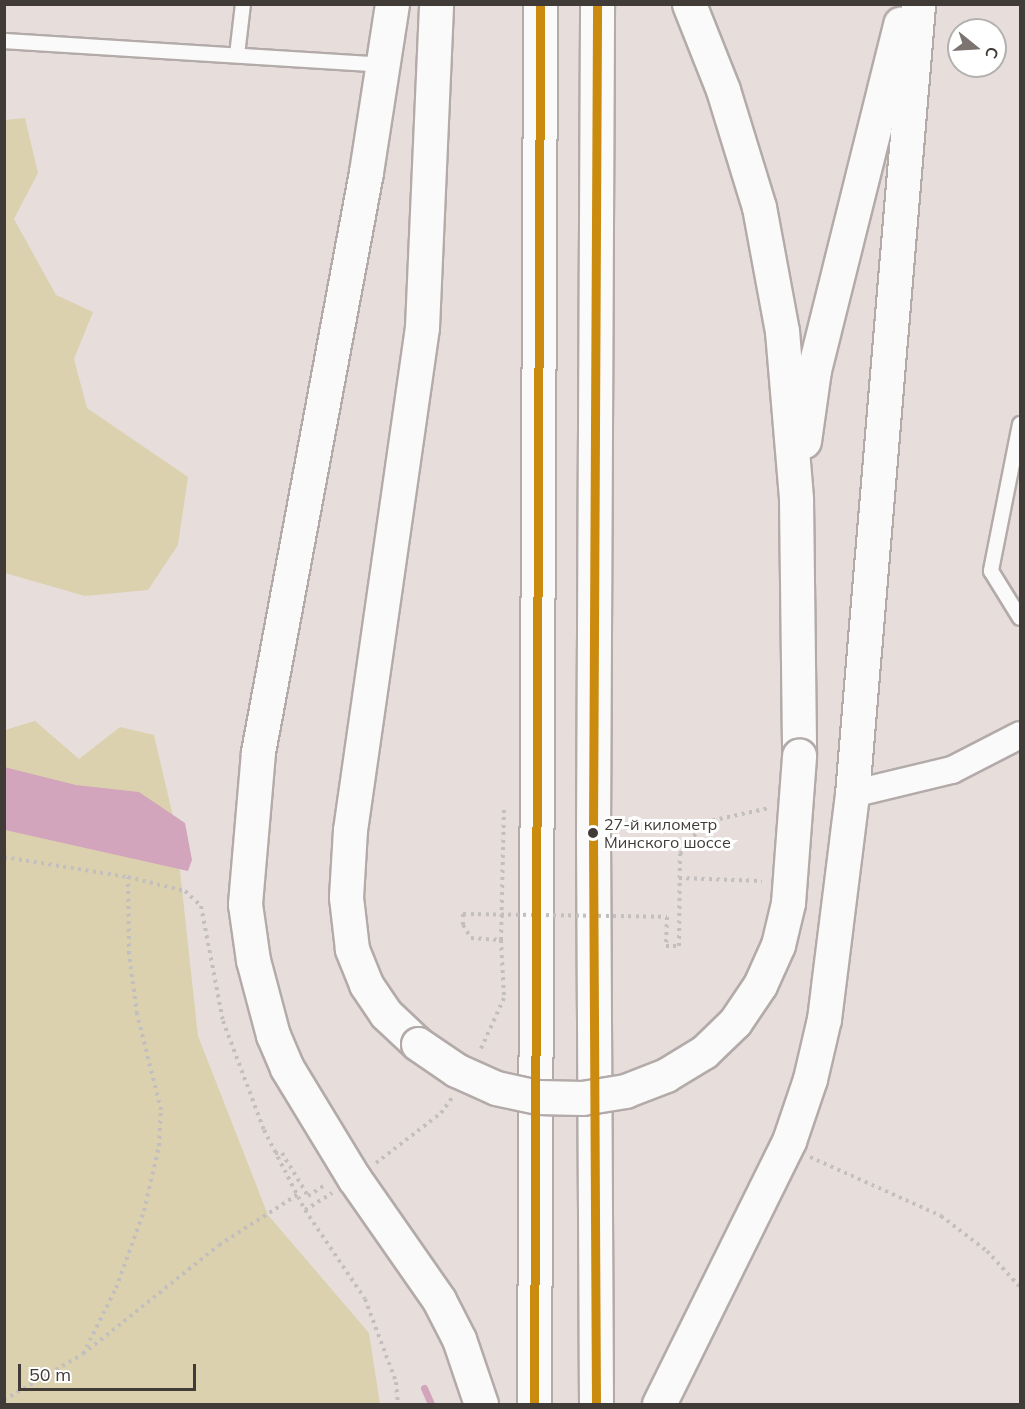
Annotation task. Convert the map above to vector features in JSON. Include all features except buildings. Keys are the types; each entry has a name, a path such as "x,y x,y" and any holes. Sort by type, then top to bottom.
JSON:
{"main road":[{"path":"392,4 383,66 258,752 245,904 253,960 273,1035 287,1068 354,1178 439,1300 459,1339 481,1404"},
{"path":"436,4 422,327 350,830 346,897 352,949 366,984 386,1014 418,1044 456,1070 496,1088 538,1097 582,1098 626,1091 666,1075 704,1052 735,1022 760,986 778,945 788,903 799,755 796,499 782,331 759,207 723,90 689,4"},
{"path":"534,1404 540,4"},
{"path":"596,1404 593,825 597,4"},
{"path":"796,499 814,370 904,4"},
{"path":"658,1404 789,1141 810,1079 824,1019 852,794 918,4"}],"street":[{"path":"852,794 952,770 1020,735"}],"lane":[{"path":"237,55 243,4"},
{"path":"4,41 383,66"},
{"path":"1020,424 991,571 1020,618"}],"path":[{"path":"463,926 463,914 667,917 666,946 679,946 680,854 705,822 777,806"},
{"path":"501,940 504,809"},
{"path":"4,857 128,877 185,891 201,906 223,1021 275,1153 305,1210 365,1299 396,1382 398,1404"},
{"path":"83,1354 120,1277 144,1211 159,1146 161,1110 137,1014 129,954 128,877"},
{"path":"680,878 773,881"},
{"path":"275,1153 282,1153 308,1196 330,1183 338,1189 305,1210"},
{"path":"805,1155 941,1216 987,1251 1020,1287"},
{"path":"4,1400 83,1354 219,1245 297,1195"}],"shaded area":[{"path":"25,118 38,173 14,219 56,295 93,312 74,359 87,408 188,477 178,545 148,590 85,596 5,573 4,120"},
{"path":"35,721 79,759 120,727 154,735 175,825 198,1036 268,1215 369,1333 380,1404 5,1404 5,730"},
{"path":"4,767 76,785 139,792 185,823 192,860 188,871 5,830"}],"waterway":[{"path":"424,1388 431,1404"}],"transit line":[{"path":"534,1404 540,4"},
{"path":"596,1404 593,837 597,4"}],"place":[{"name":"27-й километр Минского шоссе","path":"593,833"}]}
